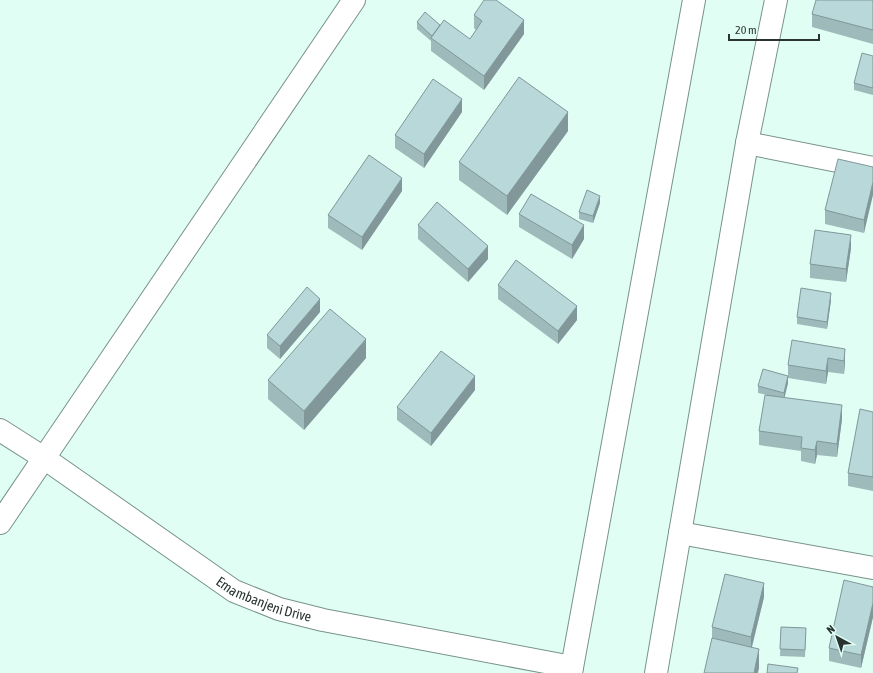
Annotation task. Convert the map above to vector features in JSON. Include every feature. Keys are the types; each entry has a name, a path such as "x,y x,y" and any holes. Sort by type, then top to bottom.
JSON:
{"street":[{"path":"0,523 354,0"},
{"path":"571,670 694,0"},
{"path":"656,673 747,143 776,0"},
{"path":"747,143 873,168"},
{"name":"Emambanjeni Drive","path":"0,430 44,458 234,591 279,609 323,620 571,670"},
{"path":"680,533 873,568"}],"building":[{"path":"484,0 496,0 524,20 484,76 431,38 444,20 470,39 482,21 474,15"},
{"path":"816,0 873,0 873,30 812,14"},
{"path":"425,12 440,25 432,36 417,22"},
{"path":"862,53 873,56 873,88 854,83"},
{"path":"519,77 568,112 507,196 459,162"},
{"path":"433,79 462,99 424,154 395,135"},
{"path":"369,155 402,178 362,237 328,215"},
{"path":"838,159 873,167 873,182 864,220 825,210"},
{"path":"587,190 600,196 593,216 579,212"},
{"path":"531,194 584,225 572,245 519,214"},
{"path":"437,202 488,246 468,269 418,225"},
{"path":"815,230 851,235 846,269 810,264"},
{"path":"516,260 577,306 558,331 498,285"},
{"path":"307,287 320,299 280,346 267,335"},
{"path":"801,288 831,293 827,322 797,317"},
{"path":"330,309 366,339 304,411 268,380"},
{"path":"792,340 845,349 844,361 828,358 826,371 788,365"},
{"path":"441,351 475,376 431,433 397,407"},
{"path":"763,369 788,376 784,393 758,386"},
{"path":"765,395 842,405 837,444 817,441 815,450 801,448 802,437 759,431"},
{"path":"860,409 873,412 873,477 848,473"},
{"path":"725,574 764,583 751,637 712,627"},
{"path":"844,580 873,587 873,603 861,655 829,648"},
{"path":"781,627 806,628 805,650 780,649"},
{"path":"712,638 759,649 754,673 704,673"},
{"path":"768,664 798,668 797,673 767,673"}]}
